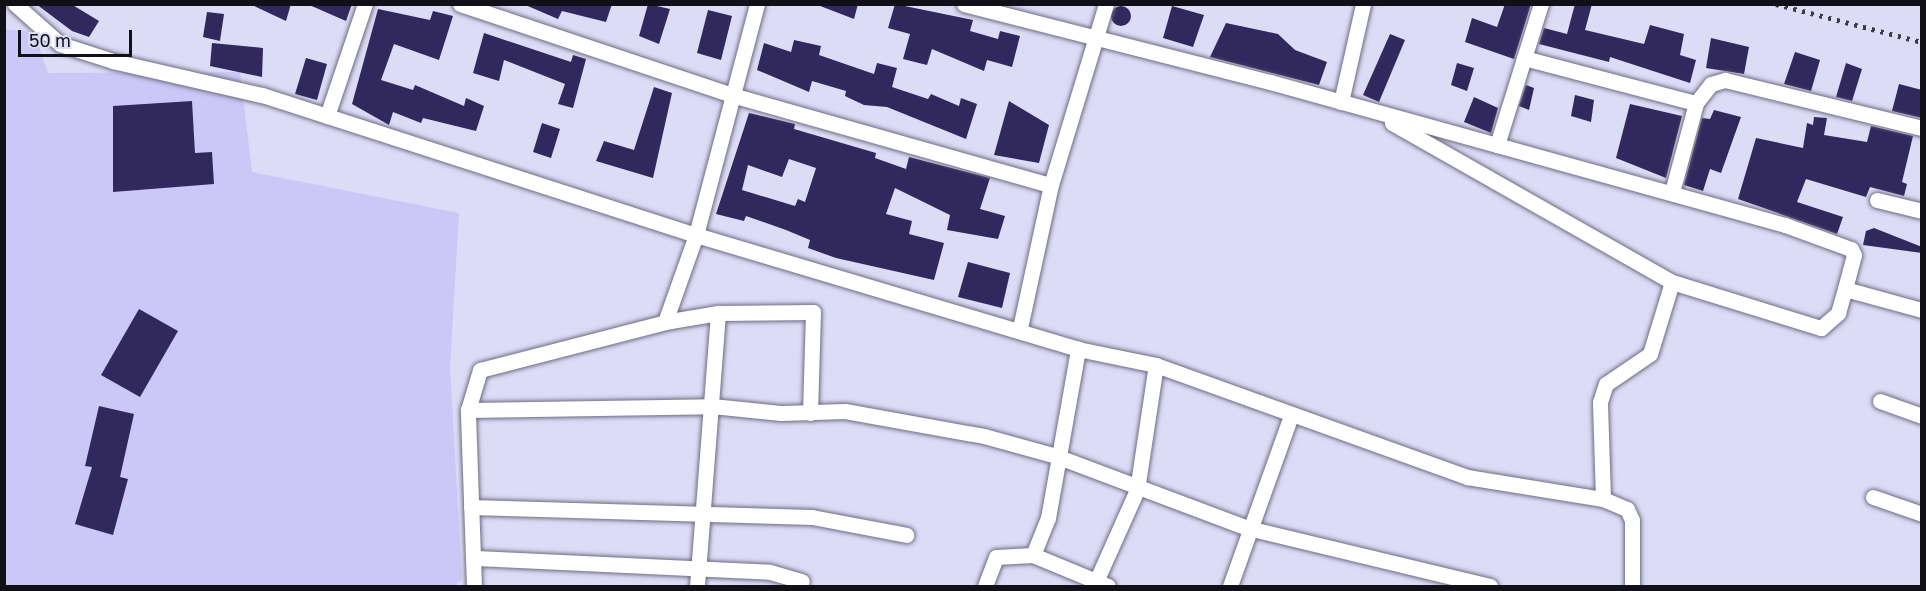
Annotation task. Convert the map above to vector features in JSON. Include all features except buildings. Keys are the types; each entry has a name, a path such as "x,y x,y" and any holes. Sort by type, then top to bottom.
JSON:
{"street":[{"path":"15,4 60,44 327,116 696,235 1020,328 1077,349 1156,365 1292,416 1467,477 1603,498 1626,509 1632,520 1632,586"},
{"path":"327,116 365,4"},
{"path":"460,4 476,7 732,95 1051,185"},
{"path":"665,322 696,235 757,4"},
{"path":"964,4 1098,42 1341,102 1672,192 1851,249 1854,255 1838,313 1821,328 1672,282 1371,111"},
{"path":"1020,328 1051,185 1098,42 1106,4"},
{"path":"1341,102 1363,4"},
{"path":"1497,145 1540,4"},
{"path":"1524,58 1696,103"},
{"path":"1672,192 1696,103 1712,84 1725,80 1922,128"},
{"path":"1877,200 1922,211"},
{"path":"1603,498 1600,402 1606,384 1650,354 1672,282"},
{"path":"1845,289 1922,310"},
{"path":"474,586 477,558 471,507 468,410 480,370 665,322 718,313 813,312 810,413"},
{"path":"698,579 707,517 718,313"},
{"path":"1033,555 1048,518 1056,456 1077,349"},
{"path":"985,586 996,557 1033,555 1099,585 1137,490 1156,365"},
{"path":"1880,401 1922,416"},
{"path":"468,410 712,406 893,417 1056,456 1137,490 1248,528 1490,586"},
{"path":"1230,586 1248,528 1292,416"},
{"path":"1873,497 1922,514"},
{"path":"471,507 707,517 849,520 906,535"},
{"path":"477,558 698,579 770,572 802,581"}],"shaded area":[{"path":"5,29 34,32 48,73 240,72 252,172 459,213 450,368 462,579 455,586 5,586"}],"railway":[{"path":"1776,4 1922,42"}]}
